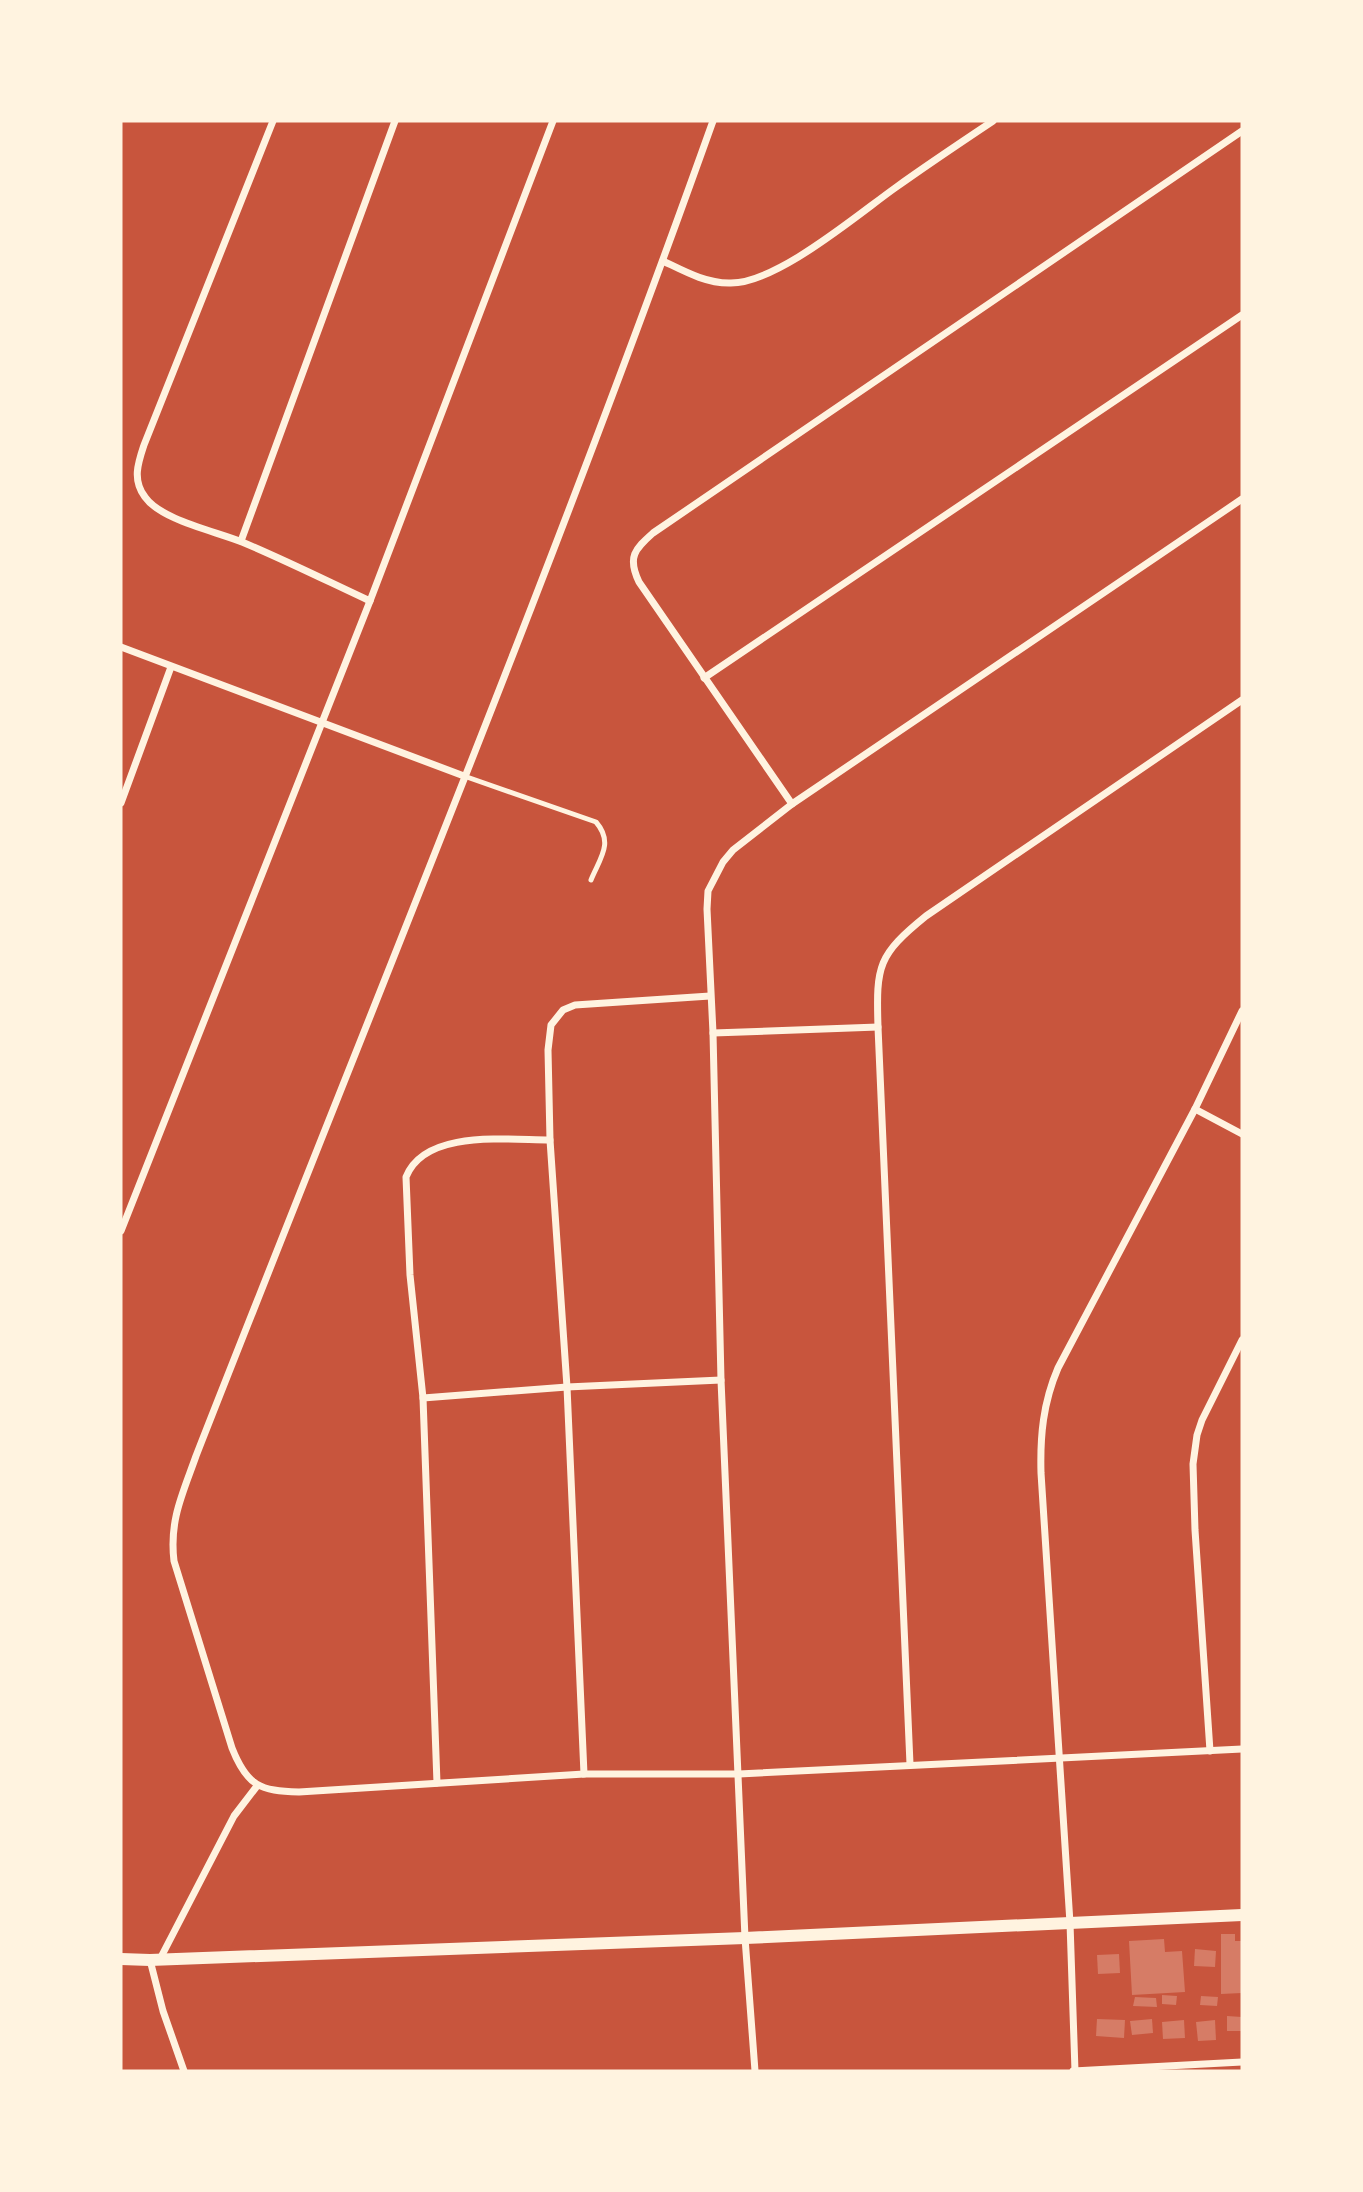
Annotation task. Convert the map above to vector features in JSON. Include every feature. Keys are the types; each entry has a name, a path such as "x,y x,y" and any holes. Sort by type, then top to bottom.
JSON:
{"street":[{"path":"273,121 144,445 136,478 144,496 157,508 241,541 370,601"},
{"path":"241,541 395,121"},
{"path":"121,1231 370,601 553,121"},
{"path":"713,121 663,261 464,776 196,1456 172,1529 178,1576 232,1748 239,1766 257,1786 299,1792 584,1774 739,1774 1242,1749"},
{"path":"663,261 698,278 729,284 748,281 768,273 811,248 993,121"},
{"path":"792,804 636,576 632,558 634,553 643,542 1242,131"},
{"path":"704,678 1242,315"},
{"path":"755,2071 745,1938 721,1380 713,1033 706,909 708,891 714,876 733,850 792,804 1242,499"},
{"path":"121,647 464,776"},
{"path":"121,803 171,667"},
{"path":"910,1764 877,998 883,961 899,938 926,916 1242,700"},
{"path":"584,1774 567,1387 550,1140 548,1034 551,1025 563,1010 591,1003 710,996"},
{"path":"1242,1011 1195,1109 1058,1368 1045,1402 1040,1453 1070,1923 1074,2071 1231,2067 1242,2062"},
{"path":"713,1033 878,1027"},
{"path":"1195,1109 1242,1134"},
{"path":"437,1783 423,1398 407,1236 406,1177 410,1167 429,1151 446,1144 481,1140 550,1140"},
{"path":"1210,1751 1195,1530 1194,1448 1202,1420 1242,1340"},
{"path":"423,1398 567,1387 721,1380"},
{"path":"184,2071 163,2011 155,1959 234,1816 257,1786"},
{"path":"121,1959 745,1938 1242,1915"}],"lane":[{"path":"464,776 596,822 605,833 607,844 591,880"}],"building":[{"path":"1221,1934 1235,1934 1235,1941 1242,1941 1242,1993 1221,1994"},
{"path":"1164,1939 1165,1952 1182,1951 1185,1992 1132,1995 1129,1941"},
{"path":"1195,1949 1216,1951 1215,1967 1194,1966"},
{"path":"1119,1954 1120,1973 1098,1974 1097,1955"},
{"path":"1162,1995 1177,1996 1176,2005 1162,2004"},
{"path":"1201,1996 1218,1997 1217,2006 1200,2005"},
{"path":"1135,1997 1156,1998 1157,2007 1133,2006"},
{"path":"1227,2016 1242,2017 1242,2031 1227,2031"},
{"path":"1097,2019 1125,2020 1124,2038 1096,2036"},
{"path":"1152,2019 1153,2033 1132,2035 1130,2021"},
{"path":"1184,2020 1185,2038 1163,2039 1162,2022"},
{"path":"1215,2020 1216,2040 1198,2041 1196,2022"}]}
